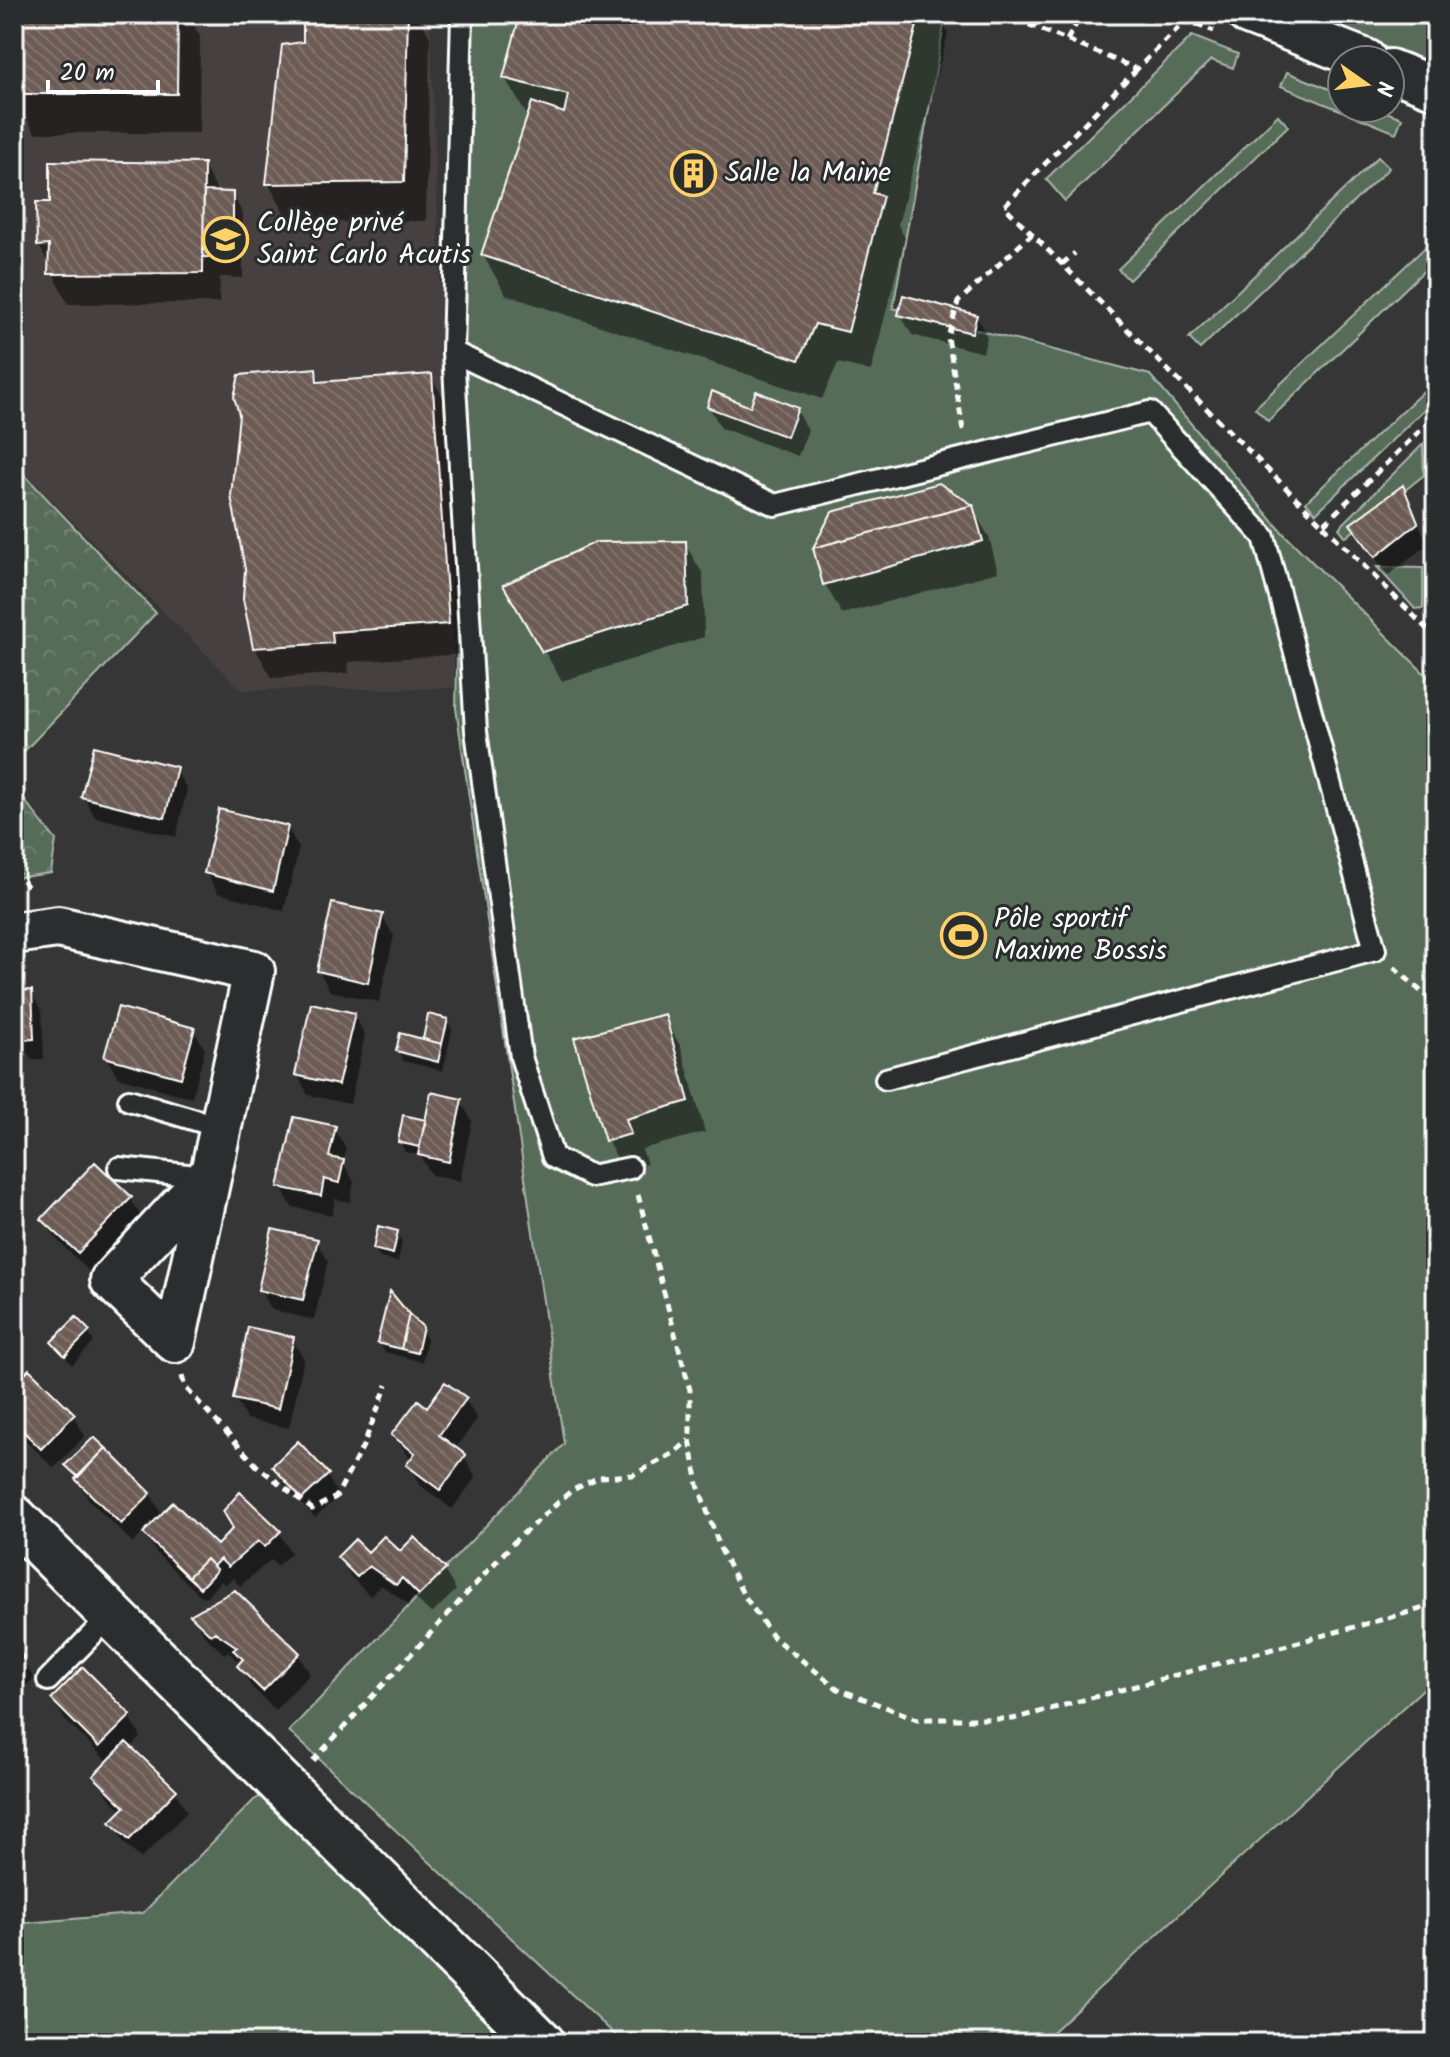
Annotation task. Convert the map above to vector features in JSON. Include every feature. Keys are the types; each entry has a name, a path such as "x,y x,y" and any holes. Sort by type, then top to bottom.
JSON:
{"main road":[{"path":"14,1518 542,2043"}],"street":[{"path":"1238,25 1326,49"},
{"path":"1406,76 1436,88"},
{"path":"14,933 58,927 254,971 207,1177 175,1342"},
{"path":"175,1342 111,1280 207,1177"}],"lane":[{"path":"462,14 453,352 476,731 521,1057 553,1157 591,1176 630,1168"},
{"path":"453,352 775,505 1150,412 1264,537 1375,950 886,1079"},
{"path":"129,1100 219,1127"},
{"path":"119,1168 207,1177"},
{"path":"48,1680 111,1615"}],"path":[{"path":"1003,14 1137,69"},
{"path":"1067,40 1082,14"},
{"path":"1423,14 1436,20"},
{"path":"1238,25 1185,21 1004,206 1436,638"},
{"path":"968,457 948,337 958,302 1032,234"},
{"path":"1062,264 1075,253"},
{"path":"1323,525 1436,415"},
{"path":"1436,415 1436,501"},
{"path":"1375,950 1436,1005"},
{"path":"630,1168 690,1390 690,1439 698,1485 720,1548 743,1594 773,1637 838,1689 917,1719 1013,1719 1436,1605"},
{"path":"175,1342 185,1387 257,1466 312,1509 336,1497 363,1446 387,1385"},
{"path":"287,1791 516,1540 571,1491 599,1477 633,1475 676,1452 690,1439"}],"shaded area":[{"name":"Collège privé Saint Carlo Acutis","path":"14,14 430,14 455,688 242,690 14,463"}],"green space":[{"name":"Pôle sportif Maxime Bossis","path":"472,14 946,14 893,308 1150,375 1283,533 1436,685 1436,1677 1040,2043 624,2043 289,1731 564,1444 456,708"},
{"path":"1305,14 1401,14 1436,25 1436,68 1406,56 1406,44 1378,44"},
{"path":"1192,36 1238,54 1233,68 1211,60 1065,201 1046,179"},
{"path":"1287,72 1326,88 1326,104 1281,86"},
{"path":"1278,115 1288,126 1129,280 1118,269"},
{"path":"1374,124 1400,124 1396,133"},
{"path":"1378,157 1389,168 1200,349 1189,338"},
{"path":"1436,237 1436,259 1268,421 1255,408"},
{"path":"1434,381 1436,398 1316,513 1306,502"},
{"path":"1423,444 1424,475 1346,537 1339,528"},
{"path":"14,464 156,613 14,762"},
{"path":"1377,567 1423,568 1423,608 1415,609"},
{"path":"14,787 56,840 51,873 14,878"},
{"path":"270,1791 523,2043 14,2043 14,1924 143,1913 254,1800"}],"building":[{"path":"14,14 178,14 177,94 14,94"},
{"path":"303,14 408,14 404,182 266,184 282,45 303,42"},
{"name":"Salle la Maine","path":"536,14 920,14 873,193 883,196 848,332 815,324 799,360 481,255 532,102 564,113 568,95 503,78 519,19 534,23"},
{"path":"50,161 204,163 203,273 48,274 49,245 37,246 36,202 50,202"},
{"path":"204,191 233,192 233,258 203,257"},
{"path":"903,295 977,315 972,333 898,315"},
{"path":"316,368 317,382 432,374 449,624 332,632 333,643 253,648 243,599 245,569 231,496 239,414 234,397 239,375"},
{"path":"712,391 750,407 756,391 798,408 787,437 707,407"},
{"path":"939,483 973,505 813,548 832,512"},
{"path":"1403,485 1418,523 1375,557 1350,524"},
{"path":"973,505 983,541 823,585 813,548"},
{"path":"686,541 688,606 542,652 503,585 596,542"},
{"path":"94,746 177,767 165,818 81,797"},
{"path":"219,809 288,826 273,891 204,873"},
{"path":"332,903 383,914 368,983 317,971"},
{"path":"32,990 34,1039 19,1040 19,1033 14,1033 14,991"},
{"path":"311,1003 355,1013 338,1085 295,1075"},
{"path":"118,1007 195,1028 181,1078 104,1057"},
{"path":"428,1014 448,1019 442,1044 423,1039"},
{"path":"665,1014 689,1101 626,1119 631,1134 605,1141 574,1038"},
{"path":"400,1033 442,1044 438,1062 396,1051"},
{"path":"431,1092 462,1099 449,1162 418,1155"},
{"path":"403,1115 426,1120 419,1147 398,1142"},
{"path":"294,1117 336,1126 329,1157 344,1160 339,1183 324,1179 321,1196 278,1187"},
{"path":"95,1162 132,1197 78,1253 41,1219"},
{"path":"378,1226 398,1231 393,1254 373,1249"},
{"path":"272,1229 318,1239 303,1300 258,1290"},
{"path":"390,1291 409,1314 401,1349 377,1343"},
{"path":"409,1314 423,1327 417,1353 401,1349"},
{"path":"76,1317 90,1331 65,1356 51,1342"},
{"path":"248,1327 294,1337 278,1409 233,1399"},
{"path":"29,1369 75,1414 41,1449 14,1422 14,1385"},
{"path":"445,1382 467,1398 439,1435 466,1455 440,1490 406,1465 415,1453 391,1435 418,1400 427,1407"},
{"path":"94,1437 106,1448 78,1477 65,1465"},
{"path":"298,1441 329,1474 302,1499 272,1466"},
{"path":"106,1448 151,1493 121,1524 75,1479"},
{"path":"240,1492 281,1531 265,1547 258,1541 228,1567 220,1559 213,1566 206,1559 188,1577 143,1533 173,1502 217,1545 233,1528 223,1511"},
{"path":"384,1536 400,1551 414,1537 446,1569 419,1595 402,1578 396,1585 369,1566 357,1577 337,1557 355,1539 368,1552"},
{"path":"206,1559 217,1570 200,1588 188,1577"},
{"path":"235,1590 300,1653 263,1691 237,1666 243,1659 233,1650 237,1647 215,1632 211,1635 190,1615"},
{"path":"14,1647 24,1657 14,1666"},
{"path":"83,1667 131,1715 99,1747 51,1699"},
{"path":"126,1742 177,1790 129,1840 110,1822 125,1807 93,1776"}],"place":[{"name":"Salle la Maine","path":"694,173"},
{"name":"Collège privé Saint Carlo Acutis","path":"226,239"},
{"name":"Pôle sportif Maxime Bossis","path":"963,935"}]}
